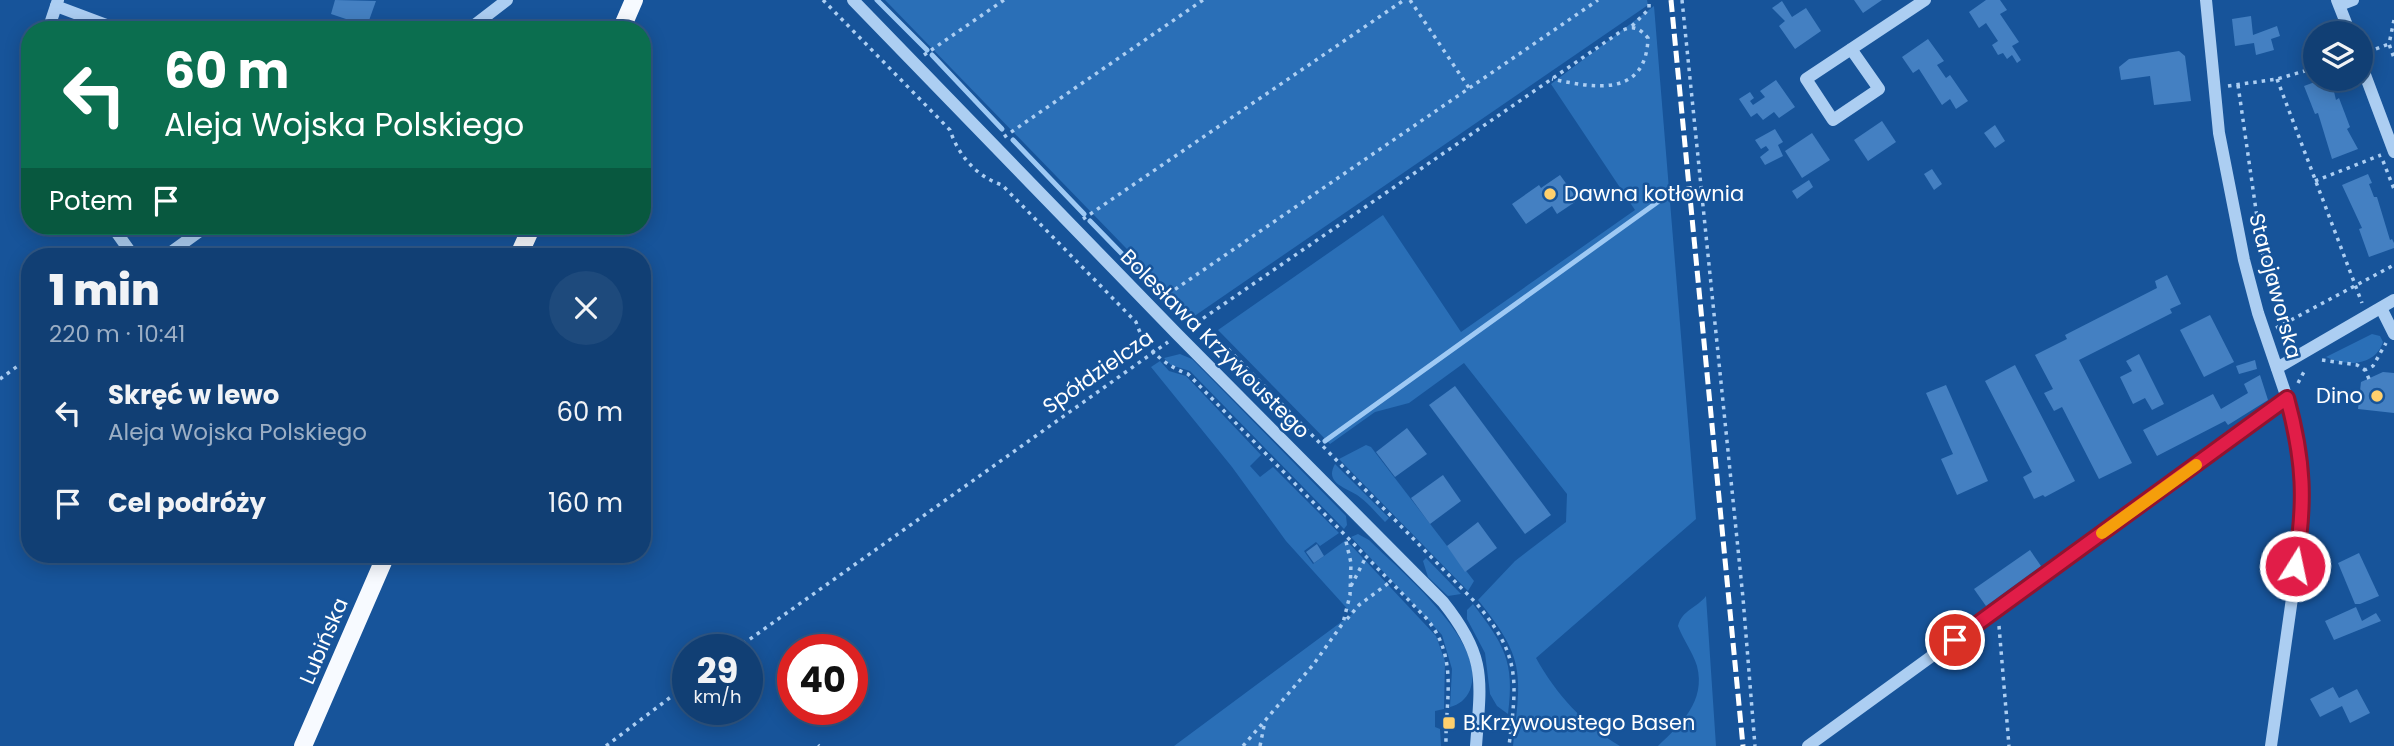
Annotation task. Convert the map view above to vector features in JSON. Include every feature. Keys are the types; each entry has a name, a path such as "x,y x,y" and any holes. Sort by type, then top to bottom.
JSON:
{"main road":[{"path":"625,21 634,0"},
{"name":"Lubińska","path":"303,746 383,563"}],"street":[{"path":"480,21 507,0"},
{"name":"Bolesława Krzywoustego","path":"853,0 1178,335 1443,602 1462,627 1476,654 1480,685 1476,746"},
{"path":"1851,49 1879,89 1833,120 1806,79 1851,49 1925,0"},
{"name":"Starojaworska","path":"2206,0 2219,133 2244,260 2277,368 2292,395 2303,467 2302,528 2271,746"},
{"path":"2346,21 2339,3 2353,0"},
{"path":"51,21 57,3 99,21"},
{"path":"2369,91 2387,153"},
{"path":"176,248 195,235"},
{"path":"2277,368 2394,300"},
{"path":"2381,308 2390,336"},
{"path":"1808,746 2292,395"}],"path":[{"path":"823,0 950,130 956,150 988,180 1002,185 1136,322 1141,336 1154,352 1170,367 1188,374 1436,631 1447,656 1446,746"},
{"path":"914,63 1004,0"},
{"path":"994,145 1203,0"},
{"path":"1073,226 1404,0"},
{"path":"1410,0 1469,88"},
{"path":"1151,307 1598,0"},
{"path":"1552,79 1588,87 1614,86 1631,78 1643,64 1648,38 1641,30 1632,27 1649,9 1648,0"},
{"path":"1682,0 1743,598 1755,746"},
{"path":"2394,20 2389,44 2394,58"},
{"name":"Spółdzielcza","path":"757,634 1178,335 1623,30 1632,27"},
{"path":"2373,50 2389,44"},
{"path":"2215,88 2277,79 2303,71"},
{"path":"2277,79 2367,316"},
{"path":"2238,85 2262,252 2293,340"},
{"path":"2315,181 2387,153"},
{"path":"2287,325 2394,265"},
{"path":"2365,370 2373,366 2390,336"},
{"path":"1213,357 1225,346 1497,629 1511,658 1516,692 1508,746"},
{"path":"2328,353 2317,359 2357,365 2365,370 2369,379"},
{"path":"2292,395 2310,363"},
{"path":"0,379 21,364"},
{"path":"1386,524 1392,518"},
{"path":"1343,623 1350,587 1351,563 1345,535"},
{"path":"1420,559 1426,553"},
{"path":"1350,587 1366,557"},
{"path":"1243,746 1359,605 1390,582"},
{"path":"1996,610 2009,746"},
{"path":"606,746 672,696"},
{"path":"1260,746 1266,717"}],"shaded area":[{"path":"885,0 1647,0 1648,5 1193,317"},
{"path":"1654,6 1696,519 1536,658 1552,684 1572,708 1620,746 1513,746 1518,701 1516,668 1505,637 1478,600 1515,561 1566,522 1567,494 1464,363 1409,403 1375,412 1330,444 1218,330 1383,215 1461,332 1635,210 1551,84"},
{"path":"2372,334 2380,336 2383,342 2374,356 2367,360 2351,363 2326,357"},
{"path":"1180,354 1192,359 1346,516 1347,525 1344,529 1190,371 1171,365 1164,358"},
{"path":"1160,361 1169,371 1186,376 1261,455 1250,466 1260,477 1273,467 1339,533 1320,546 1316,542 1304,551 1313,564 1346,540 1436,636 1445,661 1444,709 1435,711 1435,727 1440,729 1441,746 1174,746 1352,614 1286,541 1232,467 1151,367"},
{"path":"1366,445 1371,447 1474,581 1468,591 1339,459"},
{"path":"1335,464 1389,518 1385,522 1361,498 1335,481 1332,471"},
{"path":"1358,534 1369,540 1419,588 1454,630 1467,651 1473,672 1470,690 1459,703 1450,707 1452,669 1442,635 1351,537"},
{"path":"1426,558 1461,594 1448,596 1428,577 1423,561"},
{"path":"1706,596 1716,746 1658,746 1683,720 1695,701 1699,679 1697,666 1678,626 1683,616"},
{"path":"1473,604 1493,631 1505,654 1510,680 1508,714 1497,706 1490,694 1485,653 1467,619 1467,610"}],"building":[{"path":"335,0 376,1 369,21 352,21 331,14"},
{"path":"1854,0 1882,0 1863,13"},
{"path":"1986,0 2000,0 2007,10 2000,14 2019,42 2012,46 2021,60 2017,63 2012,55 2007,59 2003,53 1998,55 1992,45 1998,41 1986,23 1979,28 1969,12"},
{"path":"1782,1 1792,17 1806,8 1821,31 1795,49 1779,26 1785,21 1772,8"},
{"path":"2251,16 2253,35 2277,26 2280,36 2271,39 2274,50 2256,55 2254,43 2235,46 2232,19"},
{"path":"1928,39 1944,61 1937,65 1946,78 1950,75 1968,101 1956,109 1950,99 1942,105 1919,69 1913,73 1902,57"},
{"path":"2179,51 2185,56 2191,101 2154,105 2150,76 2121,80 2119,67 2129,59"},
{"path":"1776,80 1795,107 1779,118 1774,112 1763,120 1757,113 1751,117 1739,99 1750,92 1754,98 1750,101 1753,105 1765,97 1760,91"},
{"path":"2306,91 2334,91 2350,127 2347,129 2358,149 2332,159 2318,113 2315,114"},
{"path":"1882,121 1896,142 1868,161 1854,140"},
{"path":"1995,125 2005,141 1995,148 1984,133"},
{"path":"1775,129 1783,142 1778,145 1783,156 1765,165 1760,157 1769,150 1766,146 1761,149 1755,140"},
{"path":"1812,133 1830,160 1802,178 1785,151"},
{"path":"1932,169 1942,184 1934,190 1924,174"},
{"path":"2368,174 2372,183 2369,184 2374,197 2377,197 2390,240 2394,243 2394,248 2369,257 2359,229 2362,228 2342,185"},
{"name":"Dawna kotłownia","path":"1560,175 1578,200 1557,214 1552,206 1526,224 1512,204 1539,185 1541,188"},
{"path":"1809,180 1813,187 1797,199 1792,191"},
{"path":"2167,275 2181,304 2170,309 2172,313 2079,360 2132,463 2099,479 2062,407 2054,411 2044,393 2053,389 2035,355 2067,339 2065,335 2157,288 2155,281"},
{"path":"2210,315 2234,362 2204,377 2180,330"},
{"path":"2139,354 2164,404 2152,410 2145,398 2133,404 2120,377 2132,371 2126,361"},
{"path":"2255,360 2257,369 2239,374 2236,366"},
{"path":"2015,365 2075,481 2045,497 2043,495 2034,499 2023,477 2032,472 1985,381"},
{"name":"Dino","path":"2383,372 2394,373 2394,413 2358,409 2361,382"},
{"path":"2260,375 2268,400 2228,425 2225,421 2157,456 2143,430 2213,394 2221,409 2248,393 2244,384"},
{"path":"1946,385 1988,481 1957,495 1941,459 1953,454 1926,393"},
{"path":"1455,386 1551,515 1525,534 1429,405"},
{"path":"1407,428 1427,454 1395,477 1376,452"},
{"path":"1443,475 1461,501 1430,524 1411,498"},
{"path":"1478,522 1497,548 1465,572 1447,546"},
{"path":"1317,544 1324,556 1314,563 1306,552"},
{"path":"2030,550 2041,566 1986,606 1974,589"},
{"path":"2359,553 2379,596 2355,604 2338,563"},
{"path":"2356,607 2362,621 2376,613 2381,621 2334,640 2325,621"},
{"path":"2333,687 2339,698 2357,689 2370,713 2350,723 2342,706 2320,717 2310,699"}],"waterway":[{"path":"877,0 927,50"},
{"path":"932,55 1002,129"},
{"path":"1013,140 1084,214"},
{"path":"1325,441 1659,201"},
{"path":"1090,221 1161,294"},
{"path":"1238,372 1298,431"}],"railway":[{"path":"1671,0 1743,746"}],"slow traffic":[{"path":"2102,533 2196,465"}],"place":[{"name":"Dawna kotłownia","path":"1550,194"},
{"name":"Dino","path":"2377,396"},
{"name":"B.Krzywoustego Basen","path":"1449,723"}],"route":[{"path":"1955,640 2287,398 2303,467 2302,528 2295,566"}]}
